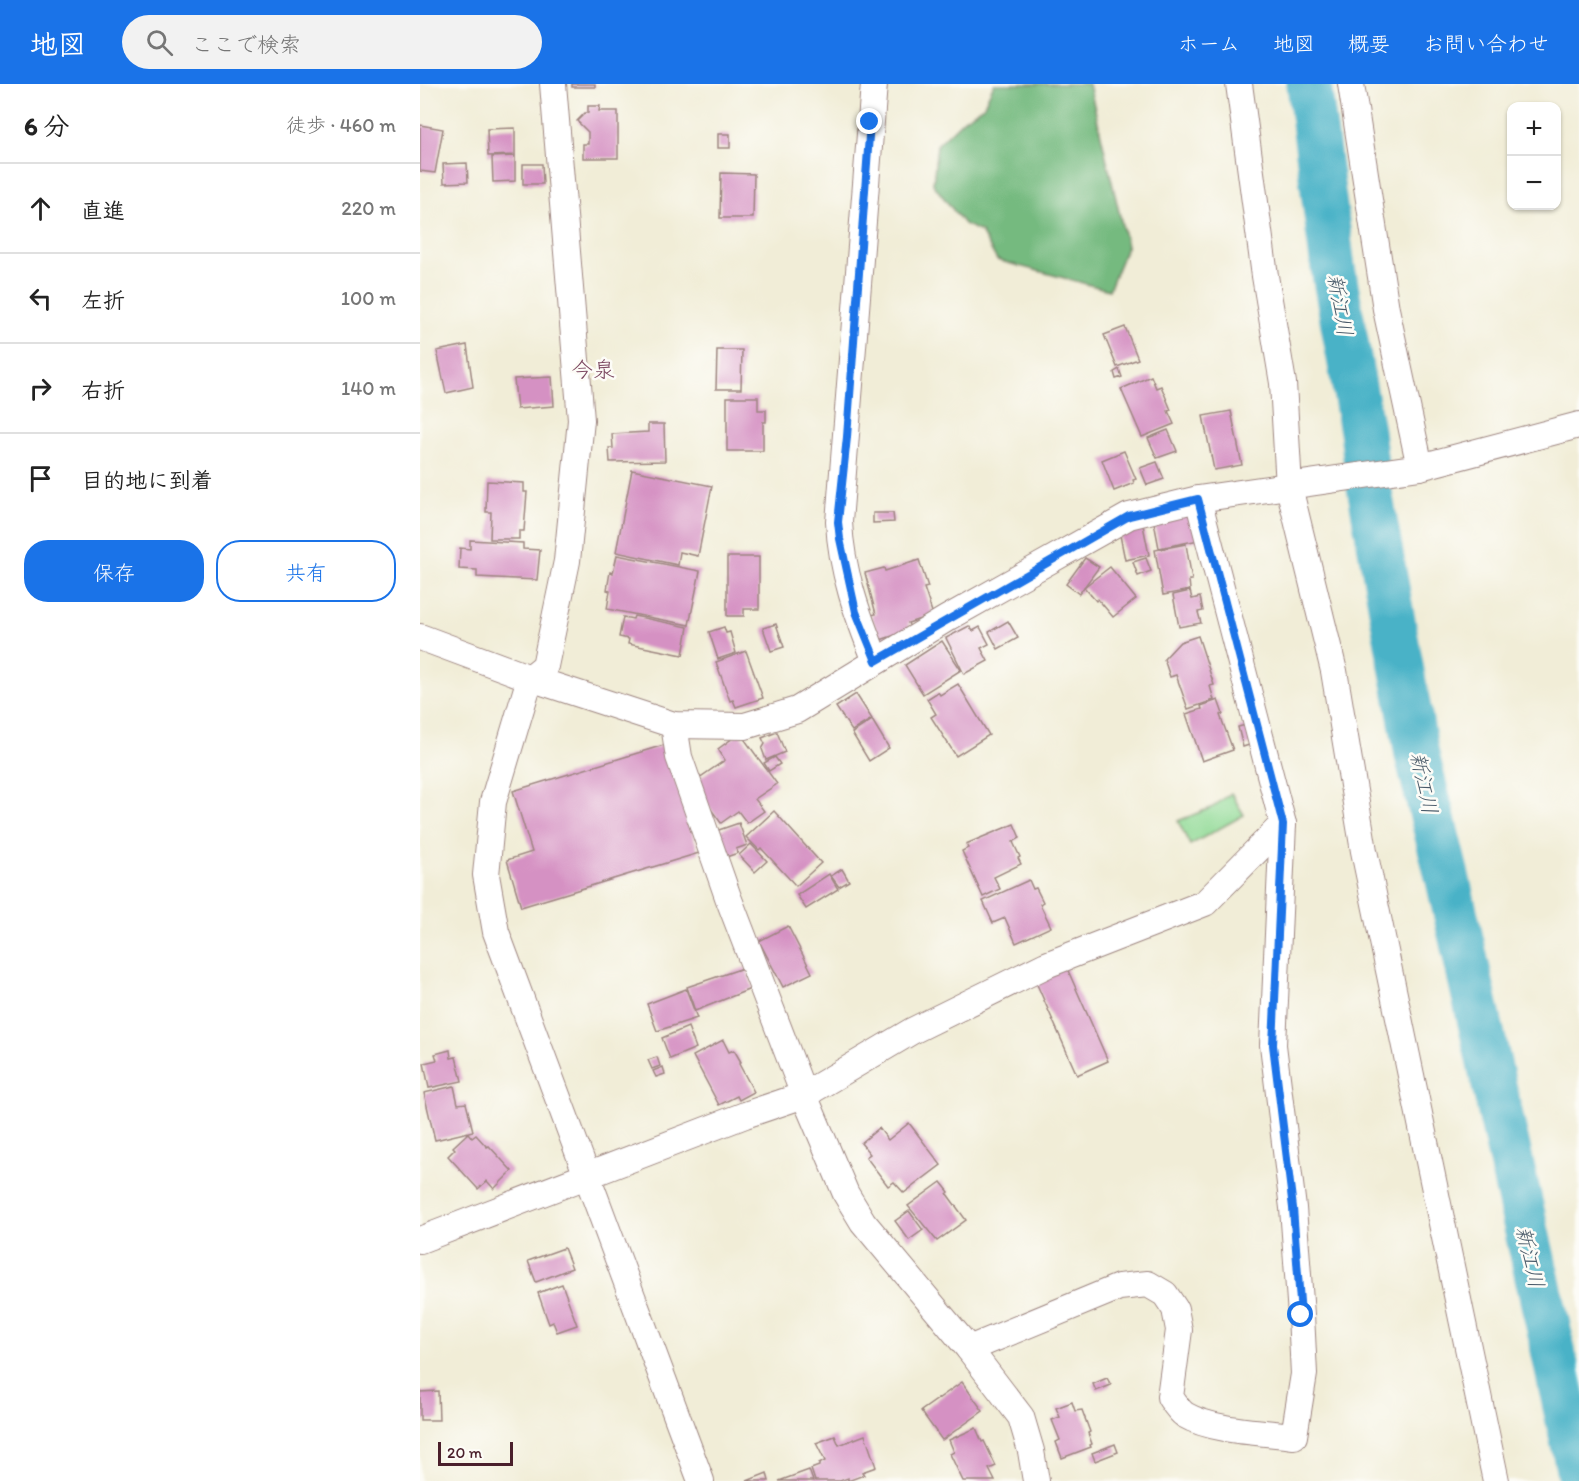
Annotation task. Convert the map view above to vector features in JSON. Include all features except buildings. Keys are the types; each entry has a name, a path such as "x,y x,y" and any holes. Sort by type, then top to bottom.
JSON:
{"street":[{"path":"553,84 581,420 567,561 545,666 530,678 493,802 486,875 496,932 701,1481"},
{"path":"874,84 847,437 838,522 856,612 876,661"},
{"path":"1239,84 1265,276 1283,383 1293,486 1334,671 1364,851 1496,1481"},
{"path":"1351,84 1413,468"},
{"path":"420,638 530,678 674,725 746,726 796,710 876,661 1129,516 1198,499 1413,468 1579,425"},
{"path":"969,1349 1119,1287 1148,1284 1165,1294 1175,1309 1179,1330 1170,1397 1177,1406 1185,1414 1210,1425 1294,1436 1304,1374 1301,1315 1293,1208 1273,1045 1283,824 1198,499"},
{"path":"674,725 679,757 724,886 804,1095 846,1194 863,1222 969,1349 1021,1417 1031,1451 1036,1481"},
{"path":"420,1240 745,1115 804,1095 912,1031 1046,965 1205,903 1283,824"}],"green space":[{"path":"994,84 1089,84 1127,246 1109,290 997,260 981,232 964,224 933,184 937,145 964,119 983,107"},
{"path":"1231,793 1244,815 1190,845 1178,821 1213,807"}],"waterway":[{"name":"新江川","path":"1309,84 1333,268 1417,755 1447,876 1551,1339 1579,1475"}],"district":[{"name":"今泉","path":"593,369"}],"route":[{"path":"870,122 847,437 838,522 856,612 876,661 1129,516 1198,499 1283,824 1273,1045 1293,1208 1301,1315"}]}
